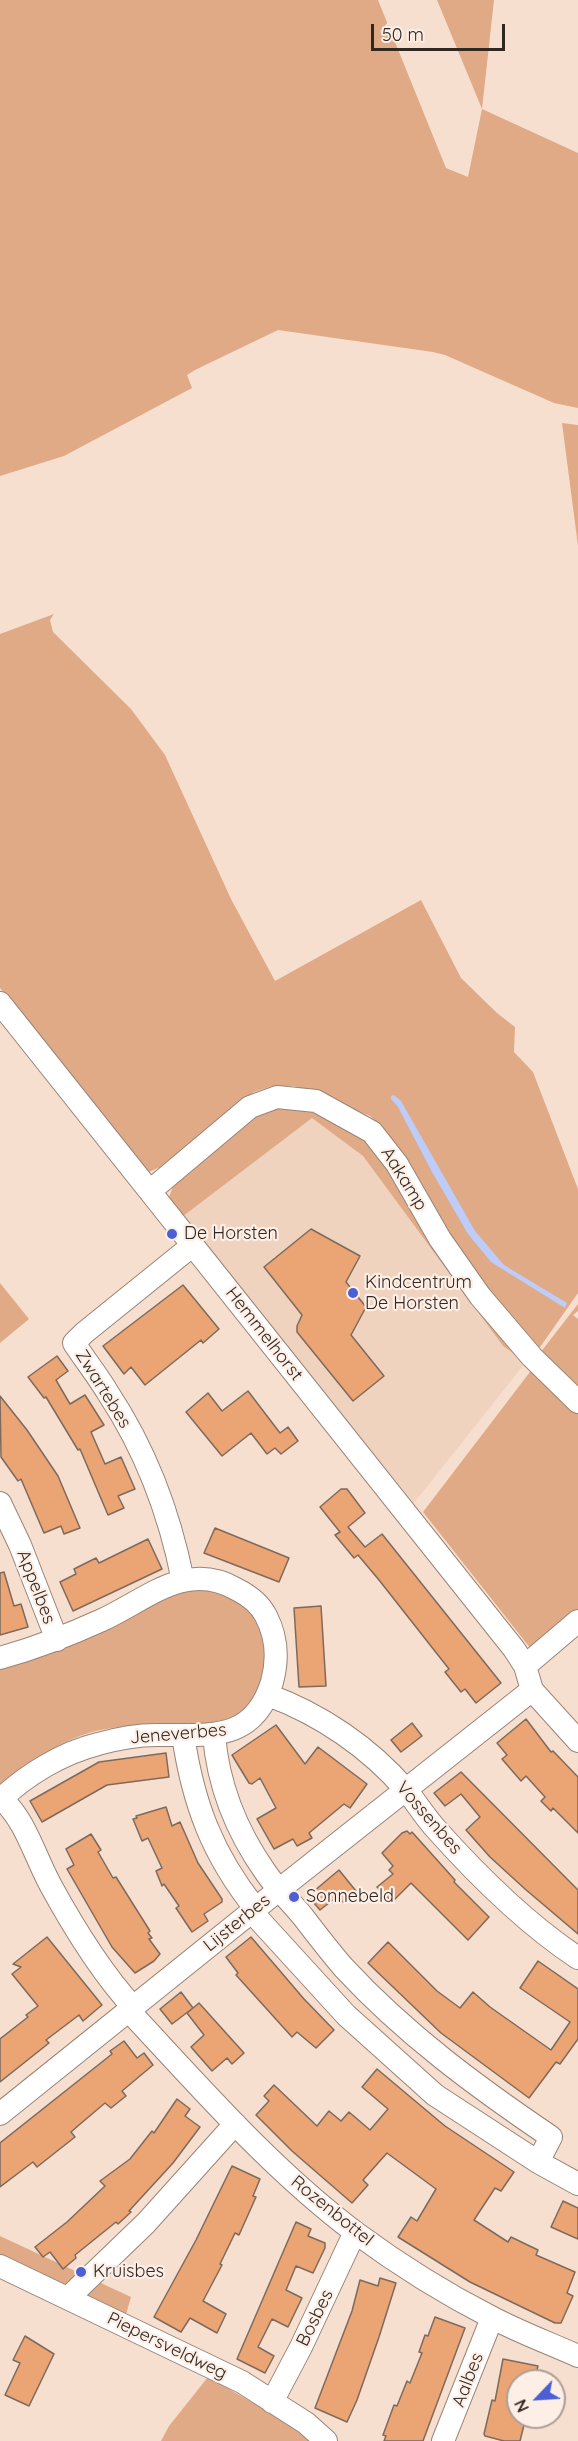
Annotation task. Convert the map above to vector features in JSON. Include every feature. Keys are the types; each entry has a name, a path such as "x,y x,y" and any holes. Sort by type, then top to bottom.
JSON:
{"street":[{"name":"Hemmelhorst","path":"0,1003 507,1640 525,1666 532,1690"},
{"name":"Aakamp","path":"150,1191 250,1107 277,1096 316,1101 372,1132 398,1164 440,1239 480,1296 532,1357 578,1402"},
{"name":"Zwartebes","path":"183,1581 163,1506 144,1459 108,1392 74,1343 193,1245"},
{"name":"Appelbes","path":"0,1503 20,1545 57,1640"},
{"name":"Jeneverbes","path":"0,1658 57,1640 107,1618 161,1587 183,1581 211,1578 230,1585 249,1596 266,1615 276,1644 276,1666 268,1695 241,1727 214,1735 132,1737 97,1744 64,1756 35,1773 1,1799"},
{"path":"525,1666 578,1621"},
{"path":"532,1690 578,1740"},
{"name":"Lijsterbes","path":"0,2114 279,1889 532,1690"},
{"name":"Vossenbes","path":"268,1695 298,1707 352,1739 405,1789 435,1828 485,1881 531,1922 578,1958"},
{"path":"183,1735 187,1767 202,1819 229,1874 253,1910 346,2015 435,2096 538,2162 578,2184"},
{"path":"214,1735 220,1773 235,1819 252,1852 279,1889 344,1968 388,2011 477,2086 551,2137 538,2162"},
{"name":"Rozenbottel","path":"1,1799 13,1809 50,1885 80,1936 131,2009 235,2124 293,2181 355,2232 422,2279 492,2318 578,2356"},
{"path":"68,2298 146,2223 235,2124"},
{"name":"Bosbes","path":"272,2402 301,2347 355,2232"},
{"name":"Piepersveldweg","path":"0,2266 242,2382 306,2423 326,2441"},
{"name":"Aalbes","path":"443,2441 492,2318"}],"shaded area":[{"path":"0,0 378,0 446,168 468,177 482,109 578,153 578,408 554,403 445,355 278,330 195,370 187,375 192,388 64,456 0,476"},
{"path":"437,0 494,0 482,109"},
{"path":"562,423 578,425 578,546"},
{"path":"54,614 50,620 53,632 131,709 165,755 231,899 275,981 421,900 461,978 515,1027 514,1052 533,1072 578,1189 578,1293 538,1350 459,1254 385,1130 370,1116 294,1086 272,1086 254,1092 160,1167 149,1172 0,988 0,634"},
{"path":"284,1101 362,1130 526,1362 503,1346 363,1156 312,1118 182,1217 169,1197 174,1184 256,1109"},
{"name":"Kindcentrum De Horsten","path":"312,1117 363,1156 503,1346 526,1362 414,1503 182,1217"},
{"path":"0,1283 29,1319 0,1343"},
{"path":"578,1304 578,1311 573,1315 578,1319 578,1389 540,1353"},
{"path":"533,1368 578,1412 578,1611 531,1649 423,1512"},
{"path":"186,1587 224,1594 244,1603 253,1611 264,1636 267,1661 266,1672 252,1701 228,1720 213,1724 126,1726 79,1737 42,1755 0,1790 0,1665"},
{"path":"0,2236 131,2297 125,2318 0,2258"},
{"path":"208,2377 286,2422 309,2441 161,2441 169,2426"}],"water":[{"path":"394,1095 401,1101 475,1231 504,1265 567,1303 565,1308 491,1262 468,1234 398,1107 391,1099"}],"building":[{"path":"311,1229 360,1256 346,1282 366,1307 351,1335 384,1376 353,1401 297,1332 302,1315 264,1267"},
{"path":"183,1285 219,1329 203,1343 201,1340 145,1385 131,1367 124,1374 103,1346"},
{"path":"57,1356 68,1371 56,1380 70,1404 85,1395 104,1425 91,1432 105,1464 121,1457 135,1489 118,1496 124,1508 108,1515 80,1449 78,1450 46,1397 44,1398 28,1377"},
{"path":"248,1391 280,1433 288,1427 298,1441 281,1454 275,1448 267,1454 251,1433 222,1456 186,1412 208,1393 222,1411"},
{"path":"0,1396 27,1430 58,1476 80,1528 64,1534 61,1526 44,1533 21,1479 18,1481 1,1457"},
{"path":"341,1489 347,1489 365,1513 348,1527 365,1547 382,1534 501,1683 476,1703 465,1689 461,1692 445,1672 449,1669 379,1580 358,1555 354,1558 335,1535 340,1532 320,1507"},
{"path":"215,1528 289,1558 279,1582 204,1553"},
{"path":"148,1539 162,1569 73,1611 60,1582 76,1574 74,1569 96,1558 99,1563"},
{"path":"4,1572 14,1606 21,1604 28,1627 0,1635 0,1573"},
{"path":"321,1606 326,1686 299,1687 294,1608"},
{"path":"526,1719 551,1752 553,1751 578,1777 578,1833 553,1808 551,1811 541,1801 545,1797 526,1776 521,1781 502,1759 507,1755 497,1743"},
{"path":"412,1723 422,1736 401,1752 391,1740"},
{"path":"276,1725 305,1764 318,1747 367,1784 350,1808 344,1804 309,1833 312,1838 297,1846 293,1839 274,1849 257,1819 276,1808 260,1778 252,1784 249,1783 232,1755"},
{"path":"166,1753 169,1777 107,1785 42,1822 30,1801 99,1762"},
{"path":"461,1772 578,1890 578,1934 490,1857 466,1830 480,1817 461,1794 445,1806 434,1793"},
{"path":"166,1807 172,1826 180,1822 198,1863 222,1899 222,1902 204,1914 208,1921 192,1932 176,1908 179,1906 164,1884 162,1886 156,1871 162,1868 148,1838 142,1841 133,1819"},
{"path":"407,1831 410,1834 412,1832 455,1880 454,1882 489,1917 468,1940 411,1883 392,1902 377,1887 393,1874 389,1870 393,1866 382,1853 402,1833"},
{"path":"91,1834 101,1850 98,1852 150,1931 148,1933 152,1938 149,1939 160,1954 154,1961 135,1973 112,1947 67,1869 74,1865 66,1849"},
{"path":"339,1870 356,1891 343,1902 338,1896 320,1910 308,1896"},
{"path":"47,1937 102,2005 83,2021 79,2015 46,2040 49,2043 0,2082 0,2039 38,2006 12,1974 21,1967 13,1964"},
{"path":"251,1937 334,2030 316,2048 297,2032 292,2037 236,1975 238,1973 226,1957"},
{"path":"388,1942 437,1991 460,2008 473,1992 490,2007 551,2050 570,2022 520,1988 538,1961 578,1989 578,2039 560,2064 556,2062 529,2098 441,2033 368,1963"},
{"path":"181,1992 193,2008 172,2024 160,2009"},
{"path":"199,2003 244,2053 232,2064 227,2058 212,2071 191,2047 204,2035 187,2013"},
{"path":"124,2041 137,2058 144,2053 153,2065 122,2091 126,2096 111,2108 105,2103 71,2132 75,2137 37,2167 33,2162 0,2187 0,2143 112,2054 110,2051"},
{"path":"377,2069 445,2126 514,2172 501,2191 495,2188 474,2220 508,2242 511,2237 538,2250 536,2255 575,2272 567,2293 573,2296 561,2323 555,2323 470,2282 398,2237 411,2217 417,2221 436,2189 387,2153 363,2180 368,2185 352,2203 292,2151 256,2115 269,2101 264,2096 274,2085 317,2126 329,2111 341,2121 349,2112 370,2130 388,2109 362,2087"},
{"path":"177,2099 190,2109 185,2116 200,2127 173,2163 129,2211 131,2212 75,2255 76,2258 63,2269 50,2252 43,2257 35,2247 67,2222 105,2186 100,2181 130,2159 152,2131 154,2133"},
{"path":"232,2166 260,2179 253,2196 256,2197 239,2235 235,2233 220,2264 222,2265 203,2301 226,2314 217,2333 190,2318 181,2332 154,2317 196,2240"},
{"path":"563,2201 578,2208 578,2239 551,2227"},
{"path":"296,2222 311,2229 308,2236 325,2243 325,2248 313,2273 296,2266 286,2290 302,2298 288,2327 272,2319 258,2347 274,2356 265,2373 237,2359"},
{"path":"380,2278 396,2283 357,2400 347,2422 315,2408 352,2311 360,2280 378,2286"},
{"path":"435,2317 465,2328 423,2441 384,2441 386,2436 383,2435 394,2405 397,2406 407,2381 410,2383 422,2353 419,2352 425,2335 428,2336"},
{"path":"25,2336 54,2354 29,2406 5,2395 20,2363 13,2360"},
{"path":"503,2359 538,2366 537,2369 506,2369 506,2429 523,2429 520,2441 504,2441 485,2436 492,2400 495,2401"}],"place":[{"name":"De Horsten","path":"172,1234"},
{"name":"Kindcentrum De Horsten","path":"353,1293"},
{"name":"Sonnebeld","path":"294,1897"},
{"name":"Kruisbes","path":"81,2272"}]}
